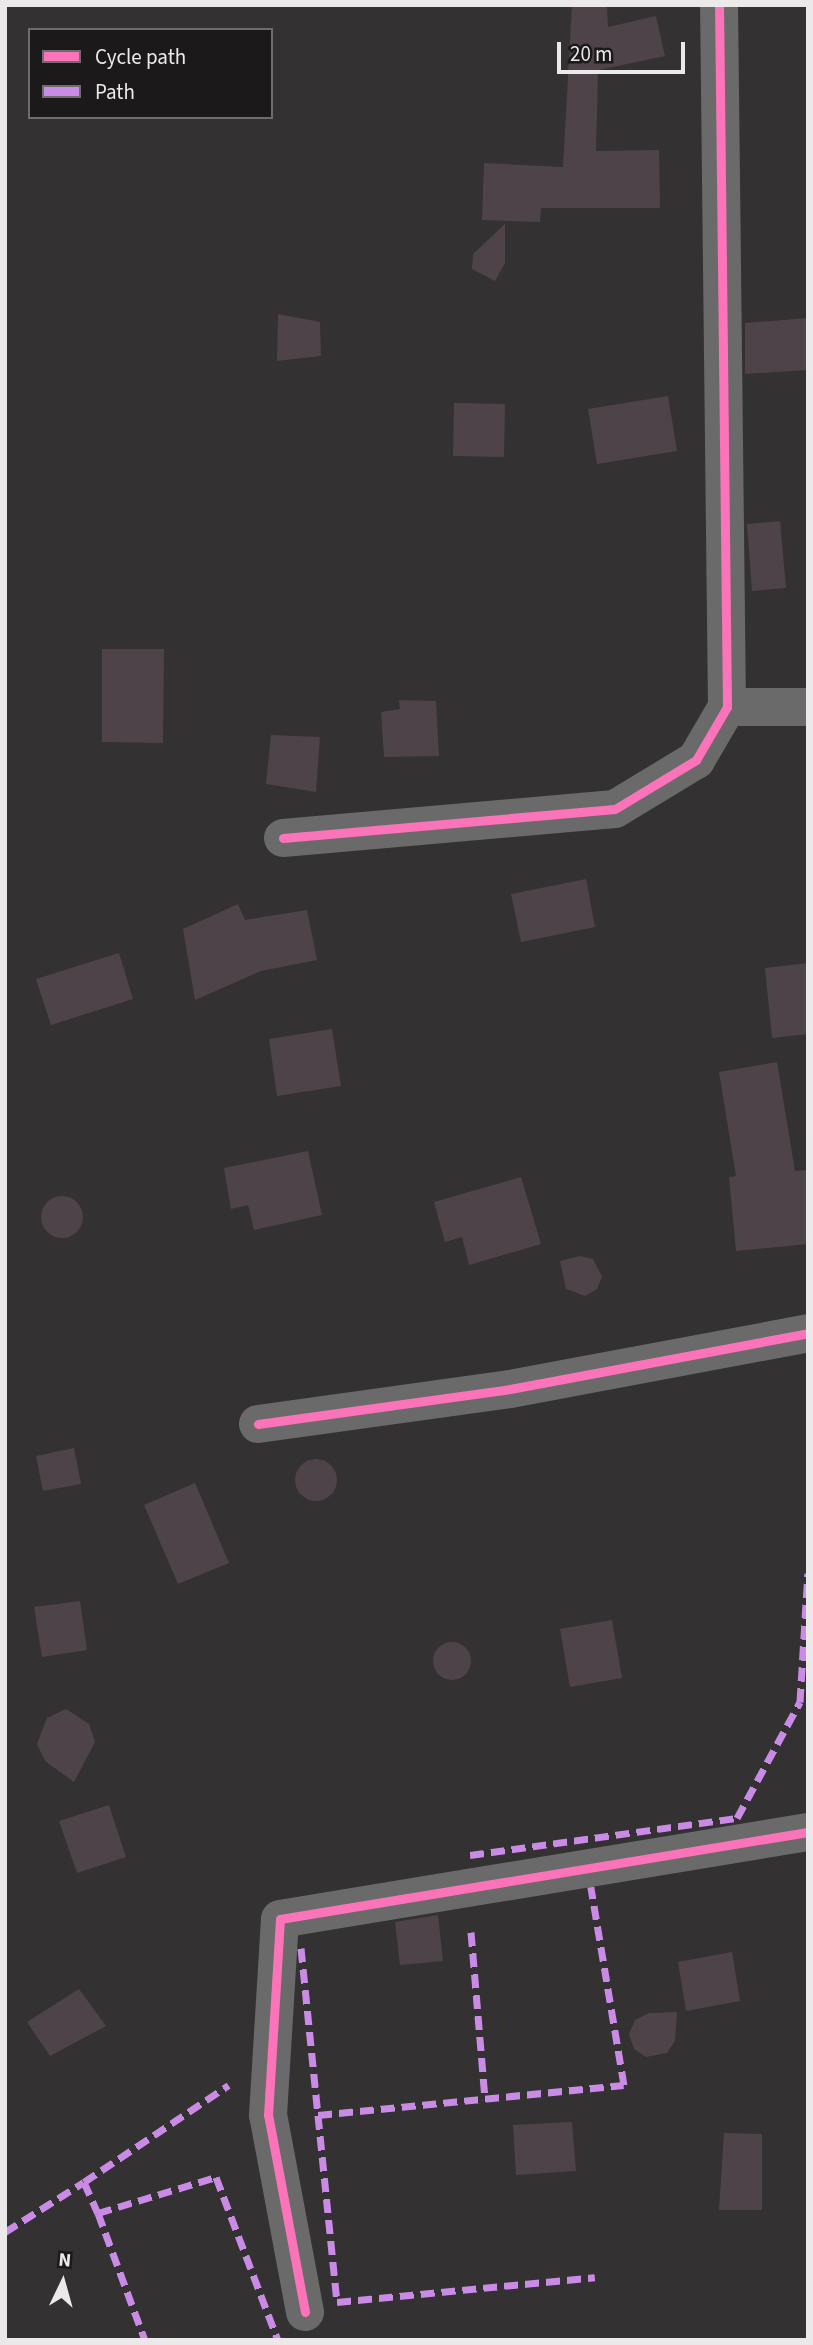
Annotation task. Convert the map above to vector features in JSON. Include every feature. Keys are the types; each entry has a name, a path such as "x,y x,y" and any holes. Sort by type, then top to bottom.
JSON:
{"street":[{"path":"283,838 615,809 696,760 727,707 719,5"},
{"path":"727,707 808,707"},
{"path":"258,1424 509,1389 808,1333"},
{"path":"305,2312 268,2115 280,1919 808,1832"}],"building":[{"path":"572,5 607,5 608,27 656,16 665,56 589,72 598,72 596,151 659,150 660,208 541,208 540,222 482,220 484,163 563,167"},
{"path":"505,224 505,263 495,281 472,269 473,254"},
{"path":"278,314 320,322 321,356 277,361"},
{"path":"808,318 808,370 745,374 745,323"},
{"path":"668,396 677,451 597,464 588,409"},
{"path":"454,403 505,404 504,457 453,456"},
{"path":"780,521 786,588 752,591 747,524"},
{"path":"102,649 164,649 163,743 102,742"},
{"path":"399,700 436,701 439,756 384,757 381,712 400,709"},
{"path":"271,735 320,737 316,792 266,784"},
{"path":"586,879 595,927 521,942 511,894"},
{"path":"238,904 245,920 307,910 317,960 261,971 195,1000 183,929"},
{"path":"119,953 133,999 51,1025 36,979"},
{"path":"808,963 808,1034 772,1038 765,968"},
{"path":"332,1029 341,1086 277,1096 269,1039"},
{"path":"777,1062 795,1171 808,1170 808,1244 736,1251 729,1177 736,1176 719,1072"},
{"path":"308,1151 322,1215 254,1230 248,1205 231,1209 224,1168"},
{"path":"521,1177 541,1244 469,1265 462,1237 445,1242 434,1202"},
{"path":"62,1196 77,1202 83,1217 77,1232 62,1238 47,1232 41,1217 47,1202"},
{"path":"580,1256 593,1259 602,1277 597,1289 585,1296 566,1289 560,1261"},
{"path":"74,1448 81,1484 43,1491 36,1456"},
{"path":"316,1459 331,1465 337,1480 331,1495 316,1501 301,1495 295,1480 301,1465"},
{"path":"195,1483 229,1563 178,1584 144,1505"},
{"path":"80,1601 87,1650 42,1657 34,1607"},
{"path":"612,1620 622,1678 570,1687 560,1629"},
{"path":"452,1642 465,1648 471,1661 465,1674 452,1680 439,1674 433,1661 439,1648"},
{"path":"66,1709 89,1724 95,1742 74,1782 45,1761 37,1744 47,1718"},
{"path":"109,1805 126,1857 77,1873 59,1821"},
{"path":"438,1915 443,1961 400,1965 395,1922"},
{"path":"732,1952 740,2001 686,2011 678,1962"},
{"path":"79,1989 106,2026 50,2056 27,2022"},
{"path":"677,2012 675,2041 667,2053 646,2057 634,2049 629,2034 635,2020 649,2013"},
{"path":"572,2122 576,2171 516,2175 513,2125"},
{"path":"724,2133 762,2134 762,2210 719,2210"}],"marked path":[{"path":"470,1855 737,1818 800,1702 808,1573"},
{"path":"318,2115 624,2085 591,1887"},
{"path":"471,1932 485,2099"},
{"path":"301,1948 337,2302 595,2277"},
{"path":"84,2182 229,2085"},
{"path":"5,2232 84,2182 98,2213 216,2177 278,2340"},
{"path":"98,2213 145,2340"}],"cycle path":[{"path":"283,838 615,809 696,760 727,707 719,5"},
{"path":"258,1424 510,1389 808,1333"},
{"path":"305,2312 268,2115 280,1919 808,1832"}]}
